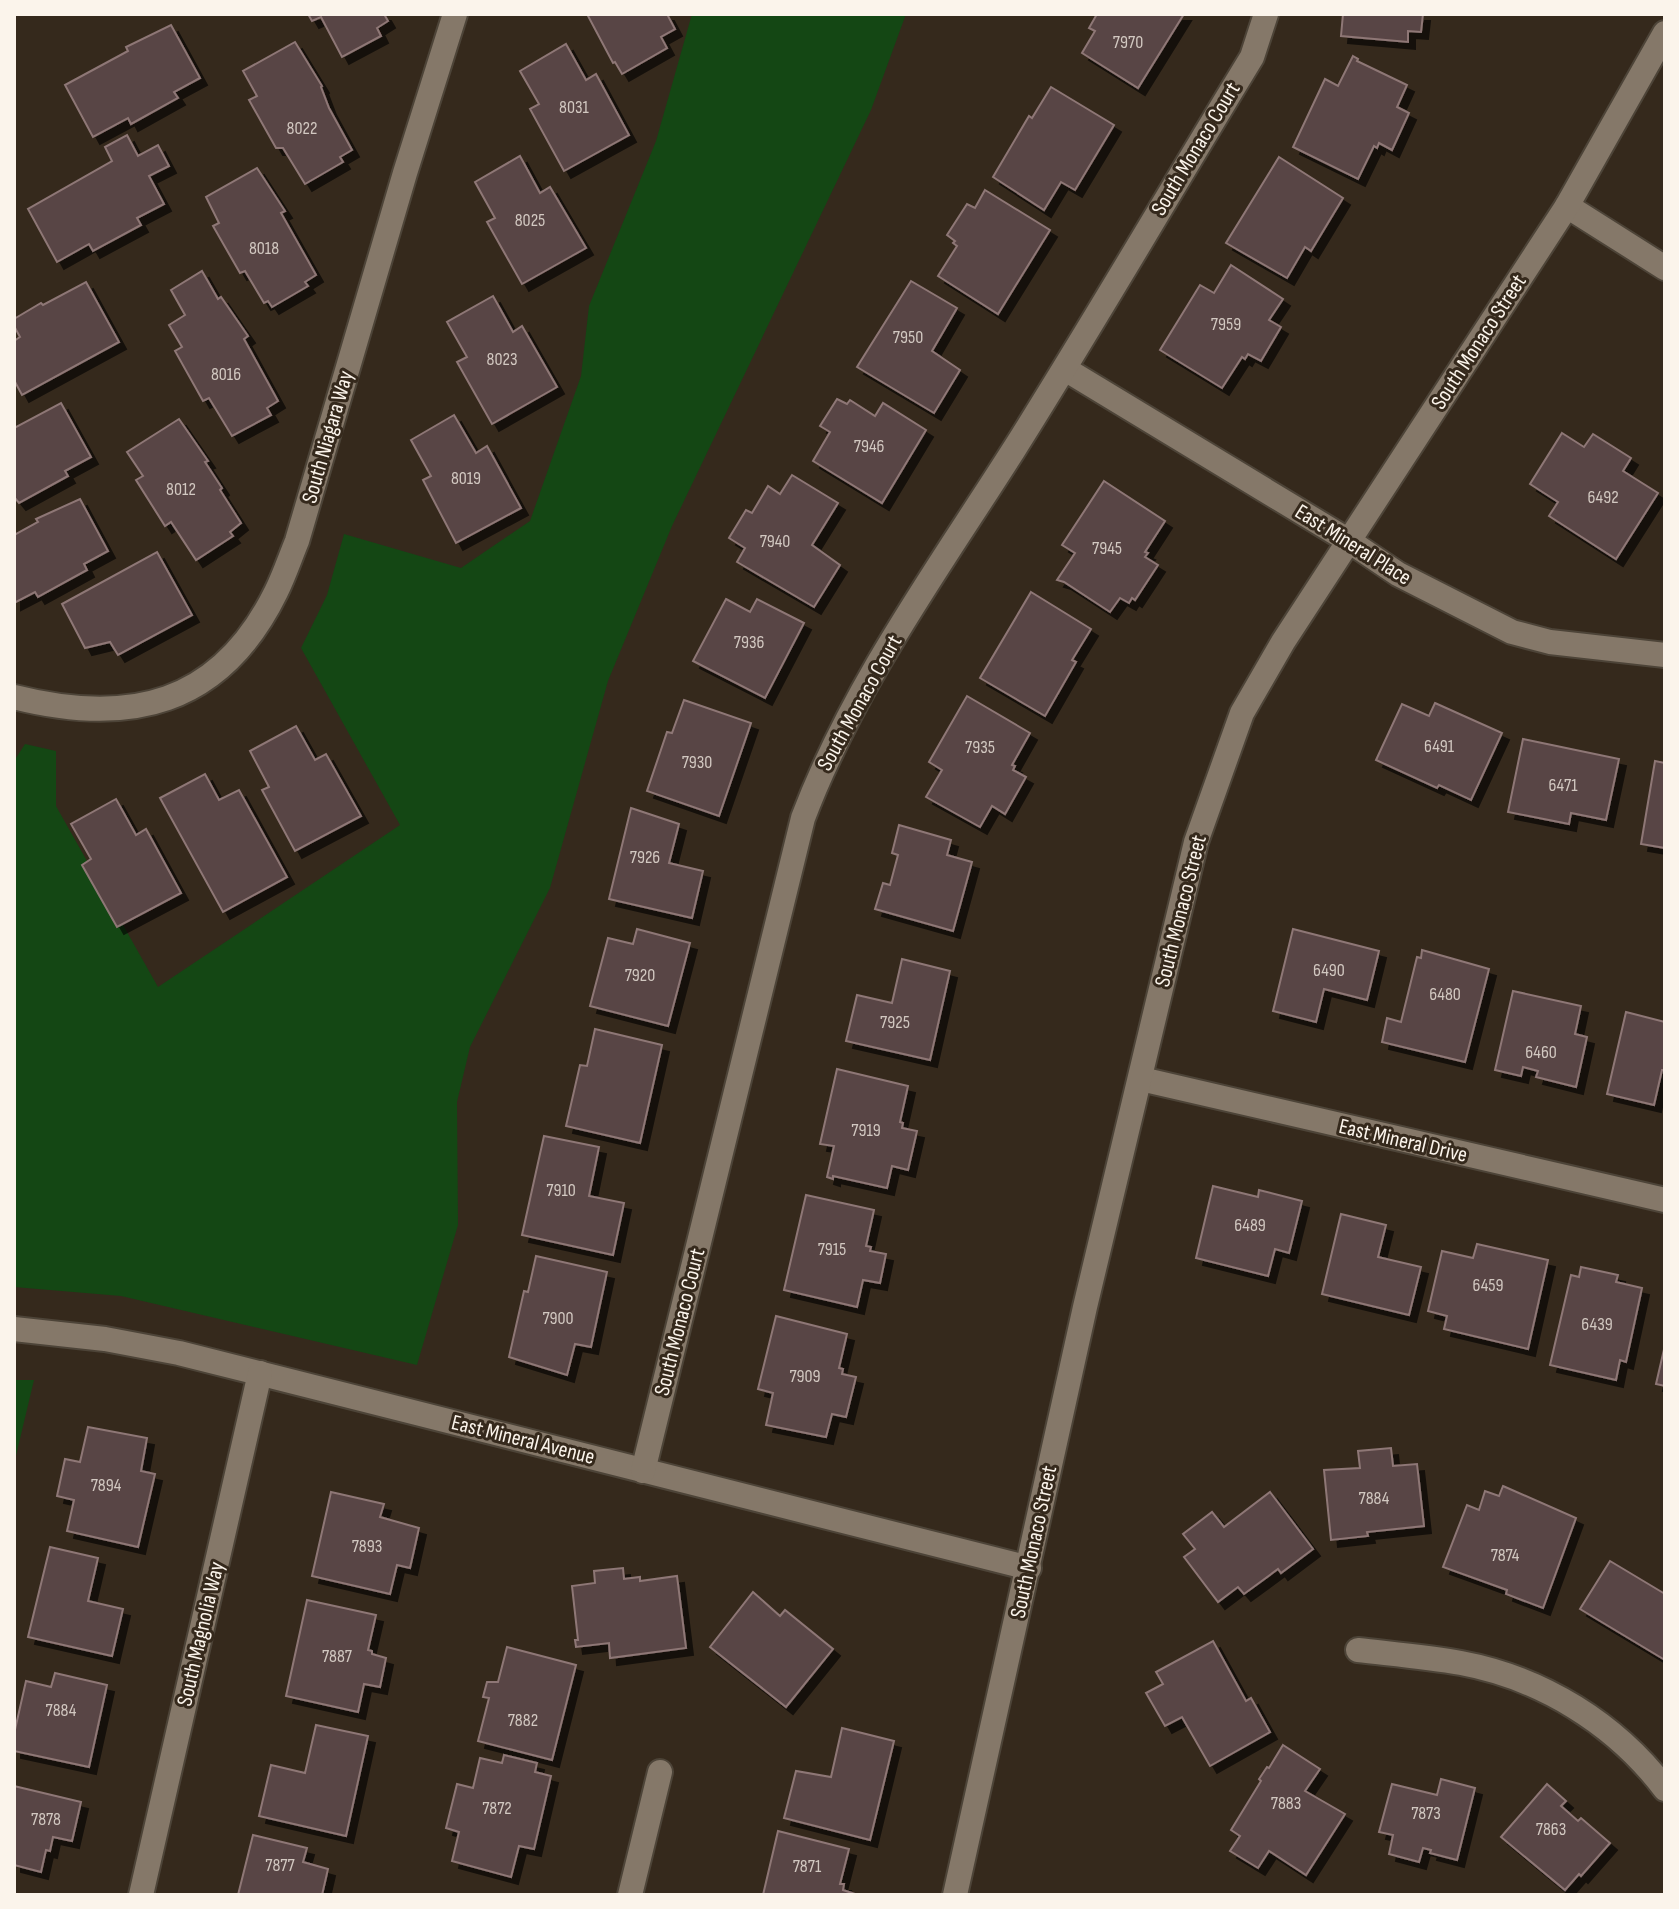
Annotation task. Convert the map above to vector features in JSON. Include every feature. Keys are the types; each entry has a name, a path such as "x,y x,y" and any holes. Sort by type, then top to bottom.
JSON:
{"street":[{"name":"South Niagara Way","path":"14,697 81,710 144,706 175,696 205,680 230,660 254,629 276,593 297,541 455,14"},
{"name":"South Monaco Court","path":"643,1471 803,818 820,773 865,685 1065,369 1252,57 1266,14"},
{"name":"South Monaco Street","path":"955,1895 1085,1307 1196,842 1242,713 1283,642 1567,206 1665,33"},
{"path":"1567,206 1665,268"},
{"name":"East Mineral Place","path":"1065,369 1419,586 1512,632 1550,642 1665,655"},
{"name":"East Mineral Drive","path":"1141,1079 1665,1200"},
{"name":"East Mineral Avenue","path":"14,1329 105,1339 179,1353 1029,1568"},
{"name":"South Magnolia Way","path":"141,1895 260,1373"},
{"path":"1358,1650 1464,1664 1549,1692 1625,1743 1665,1789"},
{"path":"630,1895 660,1772"}],"green space":[{"path":"692,14 906,14 871,110 672,526 608,681 550,888 470,1047 457,1102 458,1225 417,1365 121,1296 14,1287 14,761 25,744 56,751 56,806 158,987 400,825 301,648 327,595 344,534 461,568 530,521 581,376 589,306 656,141"},
{"path":"14,1380 34,1380 14,1464"}],"building":[{"path":"308,14 384,14 388,21 377,28 381,36 342,57 321,17 312,21"},
{"path":"587,14 667,14 675,29 661,37 667,48 622,74"},
{"path":"1097,14 1184,14 1138,88 1082,53 1095,31 1089,28"},
{"path":"1343,14 1423,14 1421,32 1408,31 1408,42 1341,36"},
{"path":"171,25 200,78 174,92 178,98 131,124 128,118 93,137 65,85 128,51 126,47"},
{"path":"295,42 322,86 329,108 352,150 340,157 343,162 305,184 283,148 276,148 249,100 257,96 243,71"},
{"path":"566,44 586,80 596,74 629,135 564,171 530,109 539,104 520,71"},
{"path":"1353,56 1357,61 1407,85 1397,107 1409,113 1392,150 1379,143 1377,148 1374,146 1358,179 1293,147 1325,79 1338,86"},
{"path":"1051,87 1114,125 1075,190 1061,182 1044,210 993,177 1029,116 1032,118"},
{"path":"127,135 138,156 158,145 169,166 149,176 164,204 137,218 141,225 93,251 89,244 57,262 28,209 112,161 105,147"},
{"path":"520,156 540,193 550,187 586,248 522,284 487,222 495,218 475,182"},
{"path":"1279,157 1343,198 1311,251 1305,247 1287,278 1226,243"},
{"path":"257,168 285,211 281,213 316,275 305,282 308,286 272,307 268,301 264,303 245,271 240,273 213,226 219,223 206,197"},
{"path":"985,190 1050,230 998,314 938,276 957,246 947,235 967,204 975,208"},
{"path":"1231,265 1283,299 1269,320 1281,327 1261,361 1248,354 1245,359 1242,357 1222,388 1160,350 1200,285 1214,293"},
{"path":"202,271 218,299 221,297 248,336 244,339 278,401 267,408 271,415 232,436 209,398 203,401 175,351 182,347 169,325 185,315 171,290"},
{"path":"911,281 957,308 932,351 960,370 934,413 857,367"},
{"path":"86,282 119,342 22,395 14,380 14,341 20,337 14,319"},
{"path":"493,296 513,332 522,326 557,387 492,424 457,362 467,357 447,322"},
{"path":"837,399 847,404 850,400 875,416 883,403 926,430 882,503 813,461 830,432 820,426"},
{"path":"61,403 91,457 65,471 68,476 19,503 14,497 14,428"},
{"path":"454,415 476,453 487,446 521,508 456,543 423,480 431,476 411,440"},
{"path":"179,419 208,461 205,462 241,523 230,532 233,536 196,560 171,522 165,526 136,480 143,476 127,452"},
{"path":"1562,433 1584,447 1593,434 1631,458 1623,471 1658,493 1616,559 1549,516 1558,502 1530,484"},
{"path":"792,475 838,503 812,545 840,565 814,607 737,562 745,548 729,538 746,510 752,513 768,486 780,494"},
{"path":"1104,481 1165,521 1145,552 1148,553 1145,557 1158,565 1135,600 1132,598 1129,603 1120,598 1110,612 1057,580 1075,553 1062,545"},
{"path":"80,499 108,551 84,564 87,570 38,597 35,592 14,603 14,535 38,522 36,519"},
{"path":"157,552 192,615 118,655 110,642 85,648 62,604"},
{"path":"1031,592 1091,629 1045,716 980,678"},
{"path":"726,599 750,612 757,599 804,623 765,698 693,661"},
{"path":"967,696 1030,733 1012,765 1015,766 1013,770 1026,777 1005,814 992,806 980,827 926,797 942,770 929,762"},
{"path":"684,700 751,723 719,816 647,791 667,732 672,733"},
{"path":"1435,703 1502,733 1471,800 1376,760 1402,704 1429,716"},
{"path":"296,726 315,760 326,754 361,816 295,851 262,790 269,787 250,751"},
{"path":"1523,739 1619,759 1606,820 1571,813 1569,824 1508,812"},
{"path":"1655,761 1665,763 1665,848 1641,844"},
{"path":"205,774 219,800 239,790 287,877 223,912 160,798"},
{"path":"116,799 136,835 146,829 181,893 117,927 82,865 91,859 71,824"},
{"path":"631,808 679,824 669,863 703,871 692,918 609,899"},
{"path":"899,825 951,840 947,855 972,862 953,931 875,909 883,883 890,885 898,855 892,853"},
{"path":"637,929 690,943 668,1026 590,1006 608,938 633,944"},
{"path":"1293,929 1379,951 1367,1000 1324,989 1316,1022 1273,1011"},
{"path":"1422,950 1489,969 1465,1062 1382,1042 1387,1018 1401,1022 1417,957 1421,958"},
{"path":"902,959 950,971 930,1060 846,1041 857,995 892,1003"},
{"path":"1513,991 1581,1006 1575,1034 1587,1037 1576,1087 1536,1077 1538,1071 1523,1067 1521,1076 1495,1070"},
{"path":"1626,1012 1665,1022 1665,1070 1662,1070 1654,1105 1607,1094"},
{"path":"595,1029 662,1045 640,1143 566,1126 580,1065 587,1066"},
{"path":"837,1069 908,1086 900,1122 903,1123 902,1128 917,1131 908,1170 892,1166 887,1188 827,1177 834,1146 820,1144"},
{"path":"544,1136 599,1147 589,1196 624,1203 613,1255 522,1235"},
{"path":"1213,1186 1258,1197 1259,1190 1302,1201 1289,1253 1275,1249 1268,1276 1196,1258"},
{"path":"806,1195 874,1210 866,1246 871,1247 870,1251 886,1254 880,1283 863,1280 857,1307 784,1290"},
{"path":"1341,1214 1386,1225 1378,1257 1421,1267 1409,1315 1322,1294"},
{"path":"1477,1244 1548,1260 1528,1349 1444,1329 1447,1316 1428,1311 1442,1251 1473,1258"},
{"path":"536,1256 607,1272 591,1347 575,1344 567,1375 509,1357 524,1291 528,1292"},
{"path":"1581,1267 1618,1275 1616,1282 1642,1288 1626,1362 1620,1360 1616,1380 1550,1365 1571,1275 1579,1277"},
{"path":"776,1316 847,1334 839,1368 843,1369 842,1374 856,1377 846,1417 832,1414 826,1437 766,1425 773,1393 758,1389"},
{"path":"1665,1345 1665,1386 1656,1384"},
{"path":"88,1427 147,1438 141,1471 155,1474 138,1547 67,1531 74,1500 57,1496 65,1459 80,1462"},
{"path":"1391,1448 1393,1466 1417,1464 1424,1526 1367,1532 1368,1536 1331,1540 1324,1470 1360,1468 1358,1451"},
{"path":"1503,1486 1576,1518 1543,1608 1506,1594 1507,1590 1443,1567 1467,1505 1479,1510 1485,1491 1499,1496"},
{"path":"331,1492 384,1504 380,1517 419,1528 410,1568 397,1565 390,1594 312,1576"},
{"path":"1270,1492 1313,1549 1281,1573 1278,1569 1244,1594 1238,1587 1218,1602 1184,1557 1195,1549 1183,1534 1212,1512 1224,1527"},
{"path":"50,1547 98,1558 88,1601 123,1609 112,1656 28,1637"},
{"path":"1610,1561 1665,1594 1665,1660 1580,1609"},
{"path":"623,1568 624,1579 640,1577 640,1581 677,1576 686,1648 610,1658 609,1643 576,1647 575,1640 578,1640 572,1586 595,1583 594,1571"},
{"path":"753,1592 780,1616 785,1610 833,1649 786,1707 710,1647"},
{"path":"307,1600 376,1615 368,1650 386,1658 380,1687 364,1684 358,1712 286,1696"},
{"path":"1213,1641 1246,1701 1251,1698 1270,1732 1210,1766 1182,1717 1165,1726 1146,1693 1163,1684 1156,1672"},
{"path":"507,1647 576,1665 552,1760 478,1741 489,1698 483,1697 487,1682 498,1682"},
{"path":"55,1673 107,1685 89,1767 14,1751 14,1734 26,1681 51,1687"},
{"path":"316,1725 368,1736 346,1836 259,1816 271,1765 305,1773"},
{"path":"842,1728 894,1741 870,1840 784,1818 796,1771 831,1777"},
{"path":"1283,1745 1320,1769 1305,1791 1345,1814 1306,1875 1269,1851 1258,1868 1230,1851 1240,1836 1231,1830 1261,1781 1259,1779"},
{"path":"504,1755 537,1763 535,1772 551,1776 534,1849 519,1846 511,1877 452,1861 459,1832 446,1828 457,1784 473,1788 480,1758 502,1763"},
{"path":"1441,1779 1475,1788 1457,1860 1423,1848 1419,1862 1389,1854 1393,1835 1379,1832 1392,1784 1437,1795"},
{"path":"1547,1784 1566,1801 1561,1806 1578,1821 1581,1818 1610,1843 1565,1890 1501,1837"},
{"path":"14,1786 81,1802 72,1841 53,1837 50,1851 46,1850 41,1872 14,1865"},
{"path":"778,1831 849,1849 840,1884 844,1884 843,1890 858,1895 763,1895"},
{"path":"253,1835 307,1848 303,1862 328,1869 322,1895 238,1895"}]}
